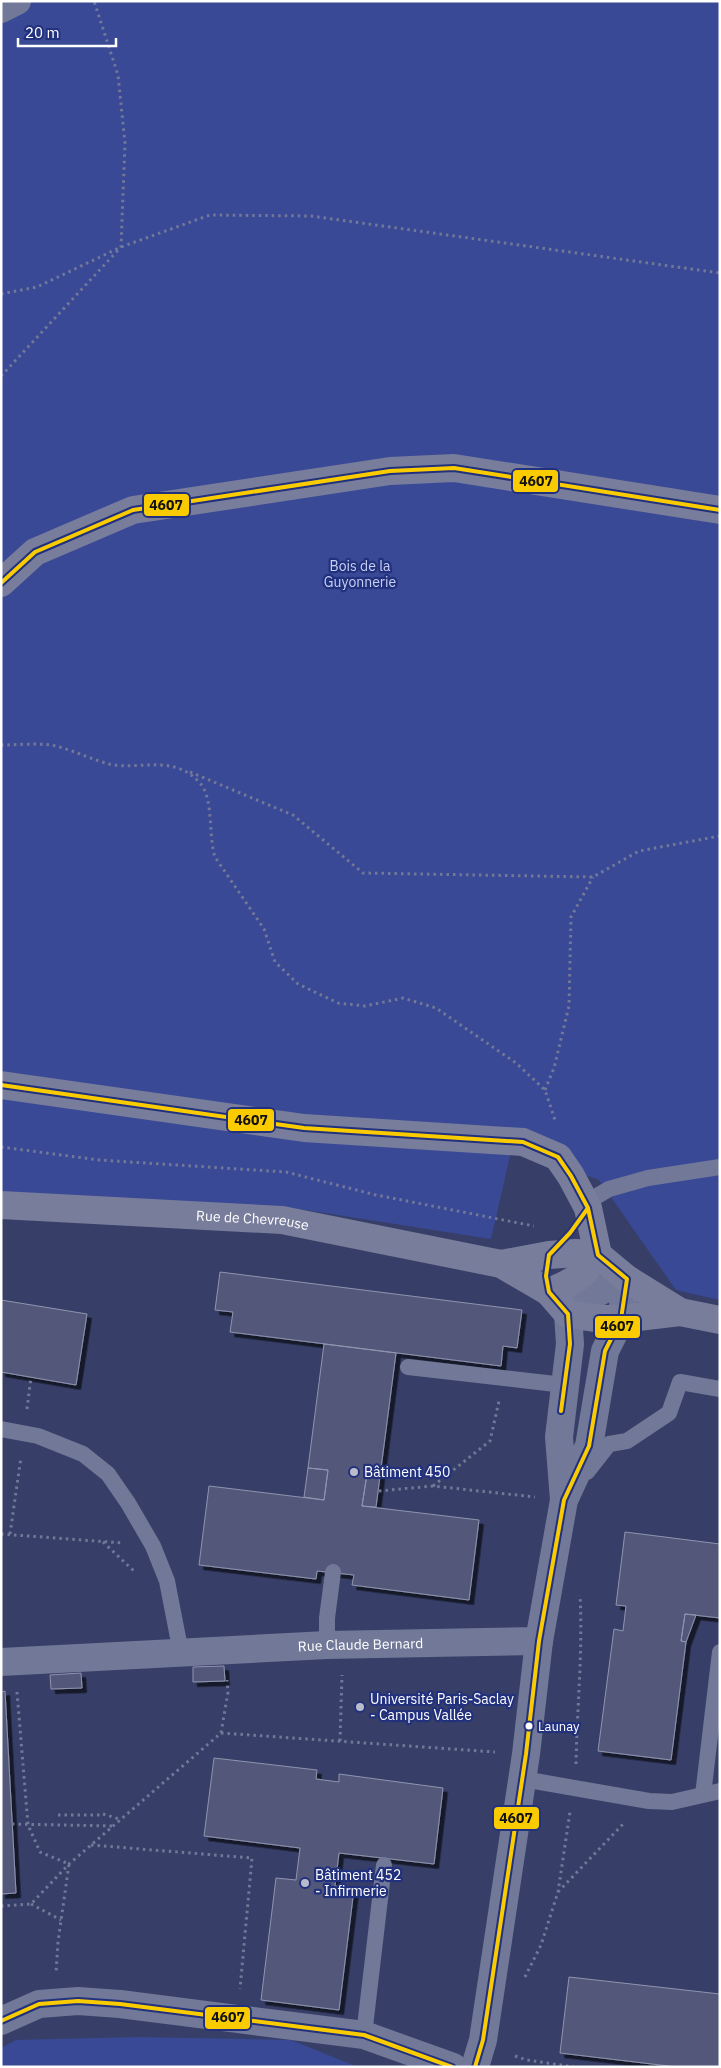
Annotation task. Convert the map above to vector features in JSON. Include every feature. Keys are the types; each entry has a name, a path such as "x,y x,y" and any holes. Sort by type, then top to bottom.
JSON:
{"street":[{"path":"1,8 17,1"},
{"path":"1,583 35,552 134,510 390,471 454,468 720,510"},
{"path":"1,1085 304,1128 523,1142 558,1157 571,1176 586,1205 598,1255 587,1272 573,1282 549,1292"},
{"name":"Rue de Chevreuse","path":"1,1205 282,1220 500,1264"},
{"path":"549,1292 546,1276 549,1255 570,1233 586,1205"},
{"path":"500,1264 549,1255 576,1253 598,1255 627,1279 680,1312"},
{"path":"475,2067 483,2040 523,1779 539,1641 564,1500 559,1437 570,1344 568,1314 549,1292 500,1264"},
{"path":"568,1314 609,1285 627,1279"},
{"path":"564,1500 589,1446 605,1351 621,1319 627,1279"},
{"path":"568,1314 601,1319 621,1319 680,1312 720,1320"},
{"name":"Rue Claude Bernard","path":"8,1662 326,1645 539,1641"},
{"path":"1,2021 39,2004 78,2001 120,2004 364,2035 453,2067"}],"lane":[{"path":"586,1205 610,1190 648,1178 720,1167"},
{"path":"408,1367 564,1385"},
{"path":"564,1500 609,1444 627,1441 669,1413 680,1382 720,1389"},
{"path":"1,1429 38,1436 84,1454 108,1474 128,1503 153,1546 167,1581 181,1653"},
{"path":"326,1645 327,1618 333,1572"},
{"path":"703,1795 720,1652"},
{"path":"523,1779 649,1801 672,1802 720,1792"},
{"path":"364,2035 384,1865"}],"path":[{"path":"1,376 121,247 125,143 118,75 94,1"},
{"path":"1,294 38,287 121,247 210,214 311,216 720,273"},
{"path":"1,745 51,745 111,765 160,764 187,771 293,815 363,873 592,877 638,850 720,836"},
{"path":"187,771 200,783 208,800 211,845 215,856 264,929 275,962 298,984 338,1003 365,1006 403,998 436,1008 516,1064 546,1090 558,1128"},
{"path":"546,1090 554,1068 569,1006 571,917 592,877"},
{"path":"1,1147 99,1160 286,1172 376,1195 570,1233"},
{"path":"432,1486 490,1441 504,1378"},
{"path":"10,1534 20,1463"},
{"path":"379,1491 432,1486 564,1500"},
{"path":"1,1534 153,1546"},
{"path":"103,1542 137,1575"},
{"path":"575,1767 575,1737 582,1637 580,1590"},
{"path":"31,1904 69,1864 221,1733 228,1692 226,1651"},
{"path":"8,1662 28,1825 40,1852 69,1864"},
{"path":"221,1733 499,1753"},
{"path":"558,1892 630,1817 649,1801"},
{"path":"524,1978 541,1945 558,1892 570,1809"},
{"path":"58,1815 102,1814 120,1819"},
{"path":"12,1824 112,1826"},
{"path":"91,1845 252,1858 240,1990"},
{"path":"56,1978 69,1864"},
{"path":"1,1906 31,1904 62,1920"},
{"path":"515,2056 527,2060 574,2067"}],"green space":[{"name":"Bois de la Guyonnerie","path":"1,1 720,1 720,1300 676,1290 599,1180 512,1147 491,1239 299,1209 1,1194"},
{"path":"137,2037 291,2040 358,2067 1,2067 1,2048 16,2040"}],"building":[{"path":"220,1272 522,1310 517,1348 503,1346 501,1366 230,1332 233,1312 215,1310"},
{"path":"1,1300 87,1314 76,1385 1,1372"},
{"name":"Bâtiment 450","path":"324,1344 396,1353 380,1476 367,1474 362,1506 479,1520 469,1600 352,1585 354,1575 317,1571 316,1579 199,1565 209,1486 324,1500 328,1470 308,1468"},
{"path":"308,1468 328,1470 324,1500 304,1497"},
{"path":"367,1474 380,1476 376,1507 362,1506"},
{"path":"625,1532 720,1544 720,1618 685,1614 681,1641 686,1642 671,1760 598,1751 614,1629 623,1631 626,1606 616,1605"},
{"path":"685,1614 696,1615 686,1642 681,1641"},
{"path":"224,1666 225,1681 193,1682 193,1667"},
{"path":"81,1673 82,1688 51,1689 50,1675"},
{"path":"5,1691 16,1893 1,1894 1,1692"},
{"name":"Bâtiment 452 - Infirmerie","path":"214,1758 317,1770 316,1779 339,1782 339,1774 443,1788 434,1864 339,1853 335,1886 354,1889 339,2010 261,2000 276,1878 296,1880 300,1848 204,1836"},
{"path":"569,1977 720,1994 720,2067 677,2067 560,2053"}],"transit line":[{"name":"4607","path":"1,583 35,552 133,510 390,471 454,468 720,510"},
{"name":"4607","path":"1,1085 304,1128 523,1142 558,1157 571,1176 588,1208 598,1255 627,1279 621,1319 605,1351 589,1446 564,1500 539,1641 526,1754 483,2040 475,2067"},
{"name":"4607","path":"561,1411 570,1344 568,1314 549,1292 546,1276 549,1255 570,1233 588,1208"},
{"name":"4607","path":"1,2021 39,2004 78,2001 120,2004 364,2035 452,2067"}],"place":[{"name":"Bâtiment 450","path":"354,1472"},
{"name":"Université Paris-Saclay - Campus Vallée","path":"360,1707"},
{"name":"Launay","path":"529,1726"},
{"name":"Bâtiment 452 - Infirmerie","path":"305,1883"}]}
